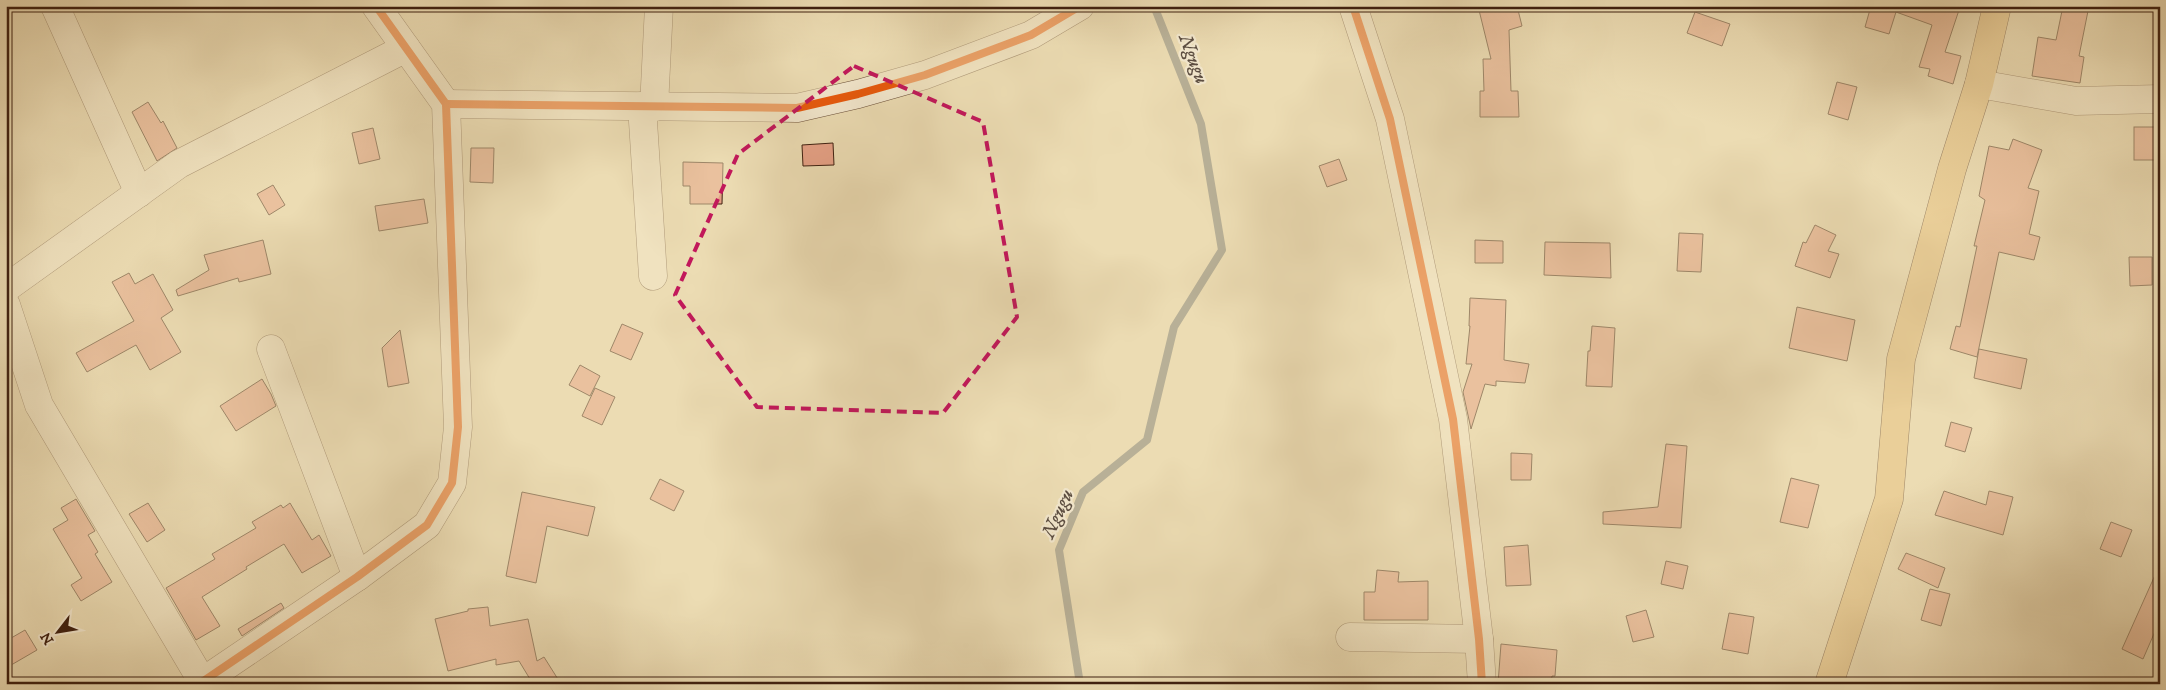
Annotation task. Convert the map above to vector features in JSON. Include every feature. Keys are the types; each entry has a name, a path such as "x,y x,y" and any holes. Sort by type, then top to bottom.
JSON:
{"main road":[{"path":"1829,684 1889,499 1901,359 1952,169 1979,84 1997,6"}],"street":[{"path":"55,6 139,193"},
{"path":"6,305 39,405 200,682 357,577 427,525 452,483 458,427 446,104 376,6"},
{"path":"653,276 648,107 659,6"},
{"path":"1353,6 1390,119 1453,419 1479,639 1482,684"},
{"path":"446,104 797,108 925,75 1031,35 1074,10"},
{"path":"6,288 180,164 406,48"},
{"path":"1979,84 2076,101 2160,99"},
{"path":"271,348 357,577"},
{"path":"1350,638 1479,639"}],"highlighted area":[{"path":"854,66 983,122 1017,317 943,413 757,407 675,295 738,154"}],"building":[{"path":"1478,6 1517,6 1522,26 1509,30 1511,91 1518,91 1519,117 1480,117 1480,91 1484,91 1483,59 1491,59"},
{"path":"1871,6 1948,6 1959,10 1945,52 1961,56 1953,84 1928,76 1930,69 1919,67 1932,25 1896,12 1889,34 1865,27"},
{"path":"2063,6 2089,6 2079,56 2084,57 2080,83 2032,76 2038,37 2056,40"},
{"path":"1695,12 1730,24 1722,46 1687,33"},
{"path":"1837,82 1857,87 1848,120 1828,114"},
{"path":"148,102 161,123 163,121 177,148 157,161 132,112"},
{"path":"2134,127 2156,127 2156,160 2134,160"},
{"path":"373,128 380,159 359,164 352,133"},
{"path":"2013,139 2042,150 2028,188 2039,191 2029,234 2040,237 2034,260 1999,252 1977,357 1950,349 1956,326 1960,327 1977,246 1974,246 1985,200 1979,196 1989,146 2009,150"},
{"path":"833,143 834,165 803,166 802,145"},
{"path":"471,148 494,148 493,183 470,182"},
{"path":"1339,159 1347,180 1327,187 1319,166"},
{"path":"683,162 723,163 722,204 690,204 690,186 683,186"},
{"path":"273,185 285,205 269,215 257,194"},
{"path":"424,199 428,223 379,231 375,206"},
{"path":"1815,225 1836,235 1828,251 1839,254 1830,278 1795,266 1803,242 1806,243"},
{"path":"1679,233 1703,234 1701,272 1677,271"},
{"path":"263,240 271,274 239,282 238,278 178,296 176,290 209,270 204,255"},
{"path":"1475,240 1503,241 1503,263 1475,263"},
{"path":"1545,242 1610,243 1611,278 1544,275"},
{"path":"2129,257 2152,257 2152,285 2130,286"},
{"path":"129,273 135,284 153,274 173,310 161,318 181,352 150,370 136,345 87,372 76,353 134,321 112,282"},
{"path":"1470,298 1506,300 1504,360 1529,364 1525,383 1496,381 1496,386 1485,384 1471,429 1463,392 1472,364 1466,364 1470,326"},
{"path":"1797,307 1855,320 1847,361 1789,348"},
{"path":"622,324 643,333 631,360 610,351"},
{"path":"1592,326 1615,328 1612,387 1586,386"},
{"path":"400,330 409,383 388,387 382,348"},
{"path":"1979,349 2027,359 2021,389 1974,378"},
{"path":"580,365 600,376 590,396 569,385"},
{"path":"262,379 276,406 236,431 220,406"},
{"path":"595,388 615,397 602,425 582,416"},
{"path":"1951,422 1972,428 1965,452 1945,446"},
{"path":"1666,444 1687,446 1681,528 1603,524 1603,512 1658,507"},
{"path":"1511,453 1532,454 1531,480 1511,480"},
{"path":"1791,478 1819,485 1808,528 1780,522"},
{"path":"660,479 684,491 674,511 650,499"},
{"path":"1944,491 1986,505 1989,491 2013,497 2003,535 1935,515"},
{"path":"522,492 595,507 588,536 547,526 536,583 506,576"},
{"path":"76,499 95,531 88,535 98,552 95,554 112,582 81,601 71,585 82,578 53,529 68,520 61,508"},
{"path":"148,503 165,530 147,542 129,514"},
{"path":"290,503 312,540 319,535 331,556 302,573 284,544 246,567 247,569 202,597 220,626 196,640 166,588 215,559 212,554 256,528 252,522 281,505 283,508"},
{"path":"2111,522 2132,530 2121,557 2100,549"},
{"path":"1528,545 1531,585 1506,586 1504,547"},
{"path":"1906,553 1945,568 1938,588 1898,569"},
{"path":"1666,561 1688,566 1683,589 1661,584"},
{"path":"2160,564 2160,620 2143,659 2122,649"},
{"path":"1377,570 1399,572 1398,582 1428,581 1428,620 1364,620 1364,592 1375,592"},
{"path":"1930,589 1950,594 1941,626 1921,620"},
{"path":"281,603 284,608 242,636 238,629"},
{"path":"488,607 490,626 528,619 537,661 544,657 561,684 533,684 519,661 496,665 496,659 448,671 435,619 468,611 468,609"},
{"path":"1646,610 1654,637 1633,642 1626,616"},
{"path":"1729,613 1754,617 1748,654 1722,649"},
{"path":"25,630 37,650 6,668 6,641"},
{"path":"1501,644 1557,650 1555,676 1552,676 1551,684 1498,684"}],"waterway":[{"name":"Ngugu","path":"1080,684 1059,550 1083,492 1147,440 1174,327 1222,250 1201,124 1154,6"}],"cycle path":[{"path":"199,684 357,577 427,525 452,483 458,427 446,104 376,6"},
{"path":"446,104 797,108 858,94 925,75 1031,35 1080,6"},
{"path":"1353,6 1390,119 1453,419 1479,639 1482,684"}]}
